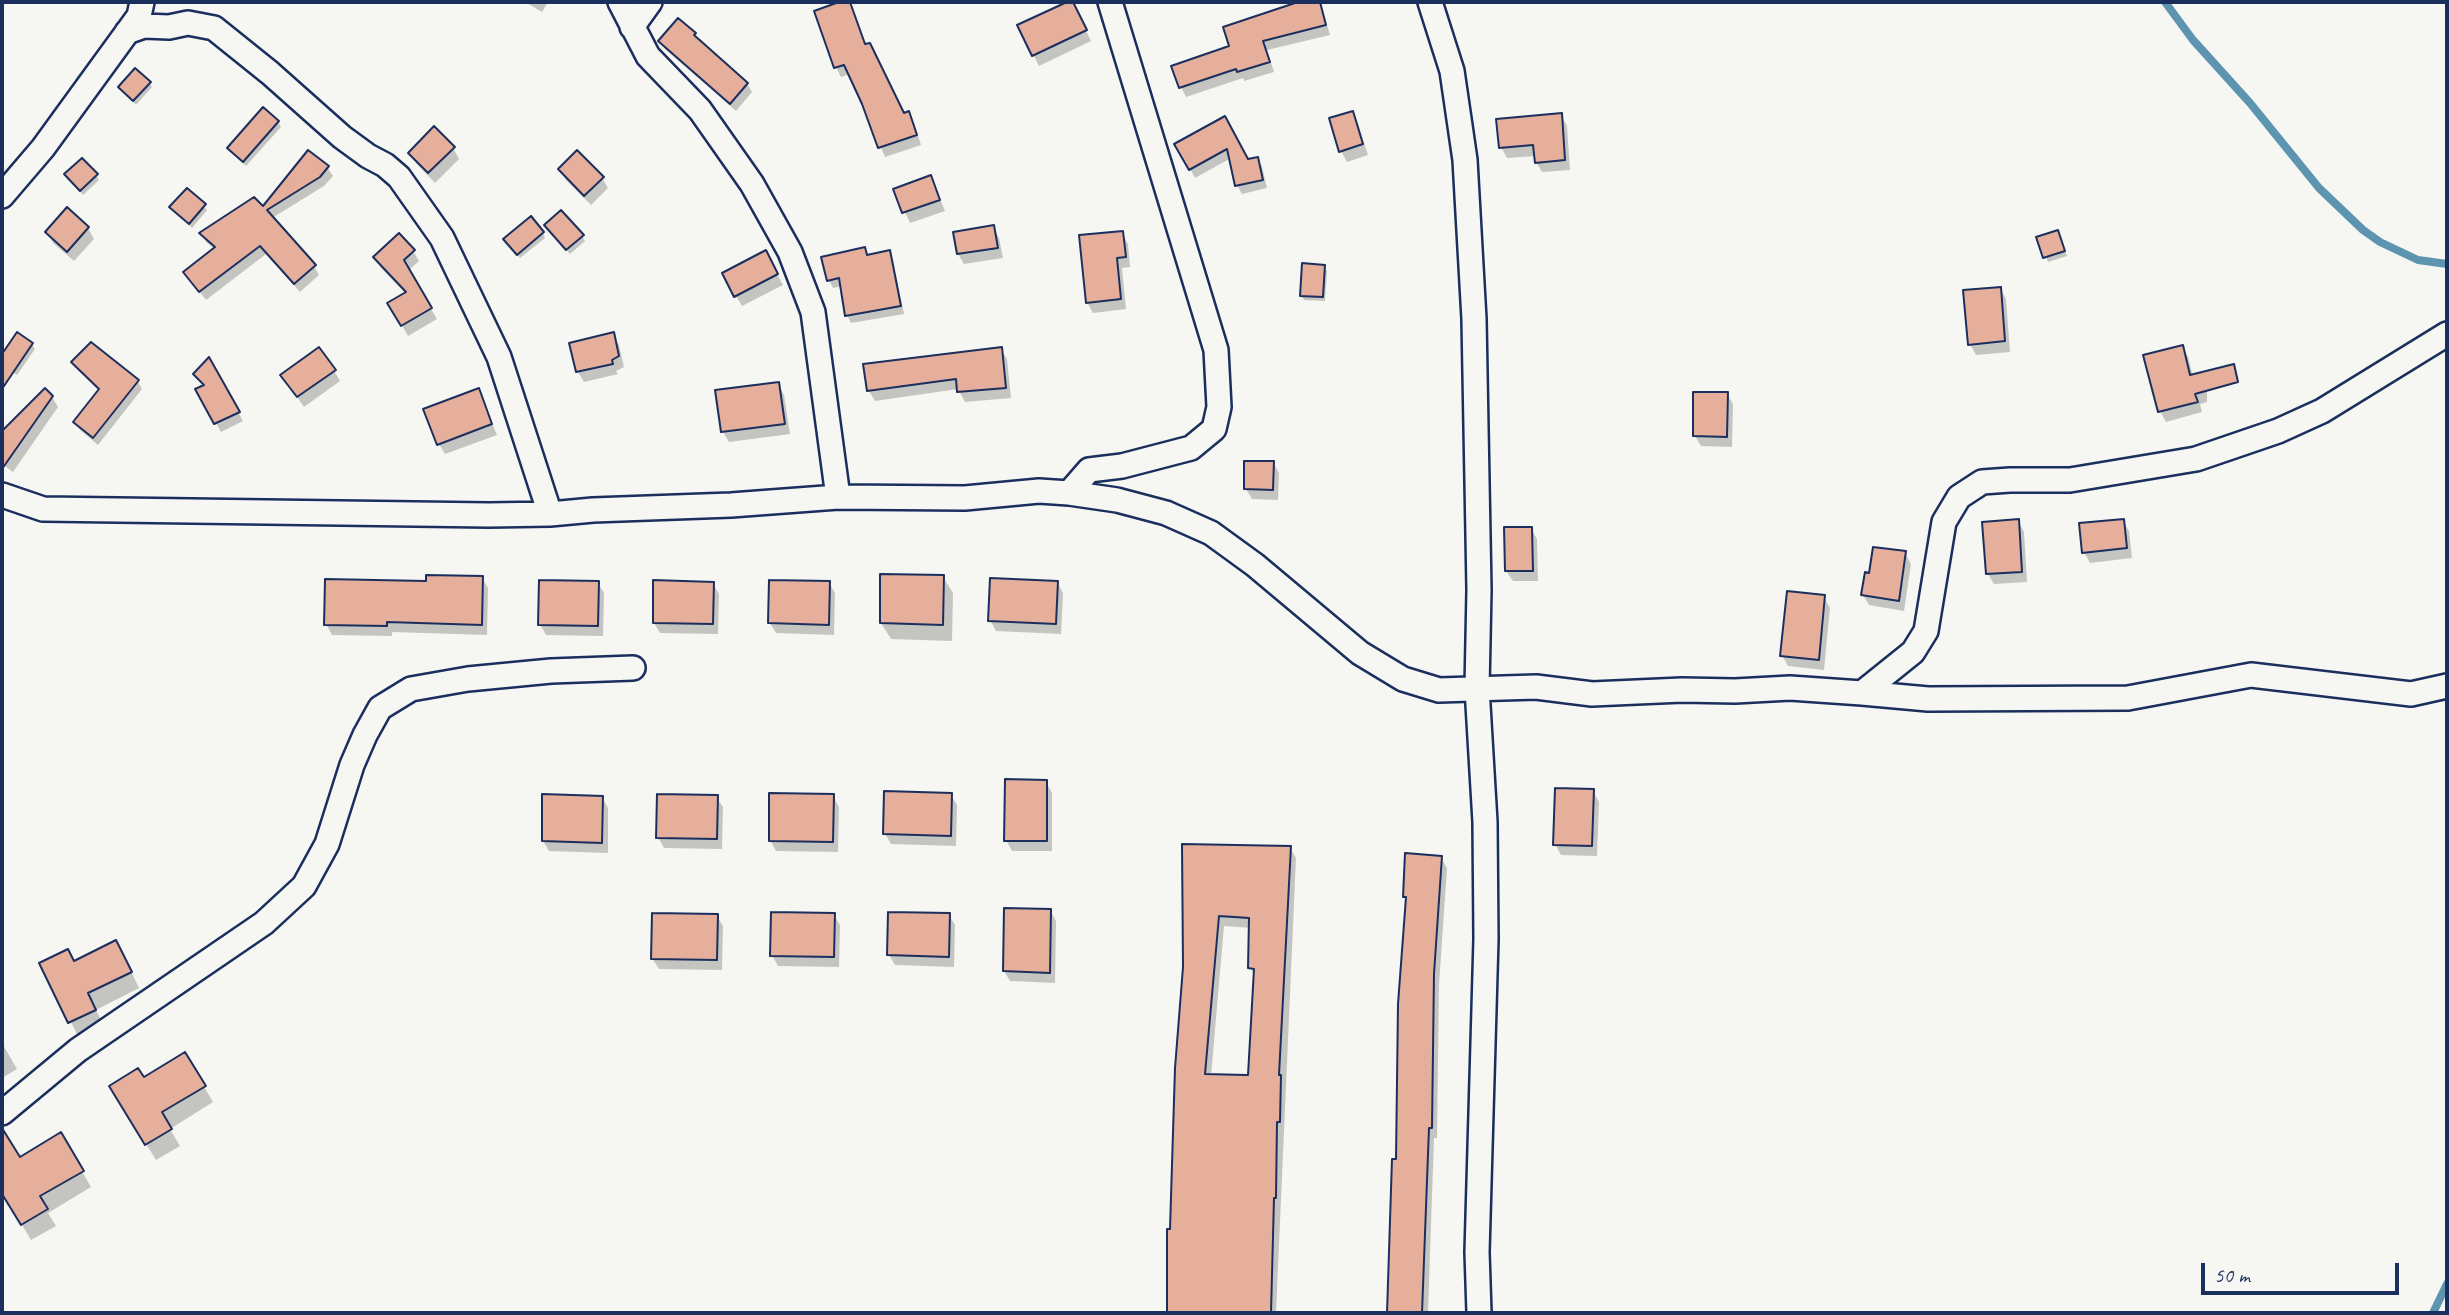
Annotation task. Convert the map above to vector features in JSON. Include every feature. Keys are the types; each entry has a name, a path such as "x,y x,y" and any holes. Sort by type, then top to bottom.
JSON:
{"street":[{"path":"2,196 43,148 139,16 142,2"},
{"path":"620,2 648,56 700,110 752,184 790,252 813,312 838,497"},
{"path":"632,27 650,2"},
{"path":"1069,494 1089,470 1122,466 1191,449 1214,429 1219,407 1216,350 1110,2"},
{"path":"1430,2 1452,71 1465,160 1474,319 1479,590 1477,688 1485,822 1486,939 1478,1226 1479,1313"},
{"path":"127,32 144,26 169,27 188,23 214,28 342,137 399,177 442,238 499,357 550,514"},
{"path":"1862,693 1913,652 1926,631 1944,522 1959,497 1982,482 2070,480 2196,459 2278,431 2322,411 2447,334"},
{"path":"2,513 43,509 550,514 838,497 965,498 1039,491 1117,500 1166,513 1211,533 1255,565 1360,653 1404,679 1439,690 1536,687 1591,694 1790,688 1928,699 2128,698 2251,674 2411,694 2447,686"},
{"path":"2,495 43,509"},
{"path":"2,1112 78,1051 264,923 304,886 327,845 352,765 380,708 411,689 468,679 551,671 633,668"}],"building":[{"path":"839,2 850,2 865,44 870,43 904,113 909,111 917,135 878,148 844,65 834,68 814,11"},
{"path":"1067,2 1073,2 1087,30 1032,56 1017,25"},
{"path":"1298,2 1320,2 1326,25 1263,41 1270,62 1237,72 1236,69 1179,88 1171,66 1229,46 1223,27"},
{"path":"678,18 748,83 730,104 658,41"},
{"path":"135,68 151,82 133,101 118,87"},
{"path":"263,107 279,121 243,162 227,148"},
{"path":"1353,111 1363,144 1339,152 1329,118"},
{"path":"1562,113 1565,160 1535,163 1533,145 1499,148 1496,119"},
{"path":"1225,116 1248,159 1258,157 1263,180 1235,186 1227,149 1189,170 1174,144"},
{"path":"434,126 455,147 428,173 408,153"},
{"path":"308,150 329,166 320,177 267,210 316,265 294,284 260,246 199,292 183,272 215,247 199,233 254,197 263,206"},
{"path":"577,150 604,177 584,196 558,169"},
{"path":"82,158 98,174 80,191 64,174"},
{"path":"931,175 940,200 902,213 893,189"},
{"path":"187,188 206,204 189,224 169,207"},
{"path":"67,207 89,227 67,252 45,232"},
{"path":"561,210 584,235 566,250 544,225"},
{"path":"531,216 544,232 517,255 503,239"},
{"path":"994,225 998,248 957,254 953,232"},
{"path":"2058,230 2065,251 2043,258 2036,237"},
{"path":"1123,231 1126,257 1117,258 1121,299 1086,303 1079,235"},
{"path":"399,233 415,250 404,260 432,308 401,326 387,303 406,292 373,257"},
{"path":"865,247 867,255 890,250 901,306 845,316 839,278 827,281 821,257"},
{"path":"766,250 778,274 734,297 722,273"},
{"path":"1302,263 1325,265 1323,297 1300,296"},
{"path":"2001,287 2005,341 1968,345 1963,290"},
{"path":"17,332 33,343 2,389 2,354"},
{"path":"614,332 619,356 612,360 613,364 576,372 569,343"},
{"path":"91,342 139,380 93,438 73,422 99,389 71,362"},
{"path":"2183,345 2190,375 2234,364 2238,382 2195,394 2198,402 2158,412 2143,355"},
{"path":"319,347 336,370 297,397 280,375"},
{"path":"1002,347 1006,388 957,392 956,379 867,391 863,364"},
{"path":"209,357 240,412 214,424 195,389 204,385 193,374"},
{"path":"779,382 785,424 721,432 715,390"},
{"path":"45,388 53,396 2,469 2,431"},
{"path":"479,388 492,424 437,445 423,409"},
{"path":"1693,392 1728,392 1727,437 1693,436"},
{"path":"1244,461 1274,461 1273,490 1244,489"},
{"path":"2019,519 2022,572 1986,574 1982,522"},
{"path":"2124,519 2127,548 2082,553 2079,523"},
{"path":"1504,527 1532,527 1533,571 1505,571"},
{"path":"1873,547 1906,551 1899,601 1861,595 1865,572 1869,573"},
{"path":"880,574 944,575 943,625 880,623"},
{"path":"426,575 483,576 482,625 387,622 387,626 324,625 325,579 426,581"},
{"path":"990,578 1058,581 1056,624 988,621"},
{"path":"539,580 599,581 598,626 538,625"},
{"path":"653,580 714,582 713,624 653,623"},
{"path":"769,580 830,581 829,625 768,623"},
{"path":"1787,591 1825,595 1819,660 1780,656"},
{"path":"1005,779 1047,780 1047,841 1004,841"},
{"path":"1555,788 1594,789 1592,846 1553,845"},
{"path":"884,791 952,793 951,836 883,834"},
{"path":"769,793 834,794 833,842 769,841"},
{"path":"542,794 603,796 602,843 542,841"},
{"path":"657,794 718,795 717,839 656,838"},
{"path":"1182,844 1291,846 1279,1075 1280,1122 1277,1122 1271,1313 1167,1313 1167,1229 1170,1229 1175,1068 1183,967","holes":["1219,916 1249,918 1248,968 1254,969 1248,1075 1205,1074"]},
{"path":"1405,853 1442,856 1434,974 1432,1128 1429,1128 1422,1313 1387,1313 1392,1159 1396,1159 1398,1004 1406,897 1403,897"},
{"path":"1004,908 1051,909 1050,973 1003,971"},
{"path":"771,912 835,913 834,957 770,956"},
{"path":"888,912 950,913 949,957 887,955"},
{"path":"652,913 718,914 717,960 651,959"},
{"path":"116,940 132,972 88,993 96,1010 68,1023 39,963 68,949 74,961"},
{"path":"185,1052 206,1086 162,1112 172,1129 145,1145 109,1086 138,1068 144,1077"},
{"path":"2,1128 20,1157 61,1132 84,1171 40,1196 48,1209 21,1225 2,1194"}],"waterway":[{"path":"2165,2 2193,40 2250,103 2319,188 2363,230 2380,242 2418,260 2447,264"},
{"path":"2433,1313 2447,1284"}]}
